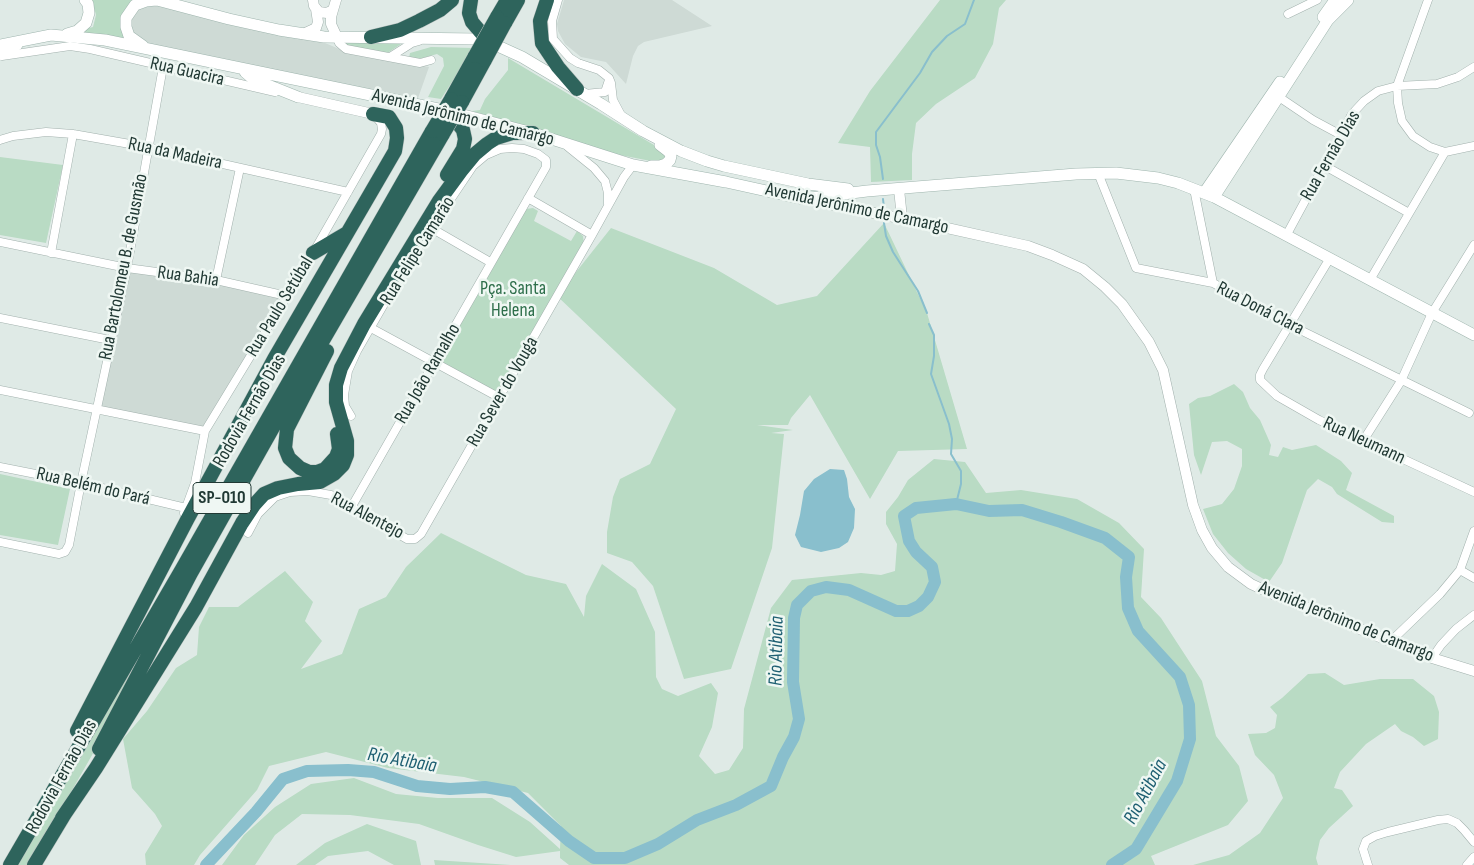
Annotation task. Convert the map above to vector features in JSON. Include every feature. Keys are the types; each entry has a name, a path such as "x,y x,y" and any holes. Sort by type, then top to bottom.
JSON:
{"highway":[{"path":"370,37 400,30 440,10 452,0"},
{"path":"471,0 469,13 472,22 489,42"},
{"name":"Rodovia Fernão Dias","path":"501,20 507,0"},
{"name":"Rodovia Fernão Dias","path":"10,865 438,132 501,20 518,0"},
{"path":"547,0 540,21 542,42 558,67 581,92"},
{"path":"346,302 331,343 287,429 285,448 289,458 300,468 309,472 325,469 336,457 338,438 329,402 330,385 334,369 348,338 432,197 463,149 465,139 454,104"},
{"path":"43,807 70,746 158,575 274,359 395,151 396,128 388,118 373,114"},
{"name":"Rodovia Fernão Dias","path":"34,865 62,818 191,573 346,302 438,132"},
{"path":"62,818 96,768 185,624 254,505 264,494 278,488 320,482 334,474 342,465 347,455 347,441 336,402 336,384 341,368 364,324 438,201 475,154 487,144 496,138 512,133 533,133"},
{"path":"313,252 348,232"}],"main road":[{"path":"66,35 77,31 86,23 89,13 88,4 85,0"},
{"path":"146,48 129,36 126,18 135,5 157,0 222,17 303,34 337,37 466,37 489,42 522,57 643,131 681,151 707,161 808,184 867,191"},
{"path":"1204,193 1276,95 1340,1"},
{"name":"Avenida Jerônimo de Camargo","path":"0,45 35,37 66,35 105,40 241,69 454,104 559,142 635,166 726,182 803,199"},
{"name":"Avenida Jerônimo de Camargo","path":"0,55 35,37"},
{"path":"241,69 253,79 298,98"},
{"path":"635,166 660,166 666,164 671,156 664,147 643,131"},
{"path":"803,199 867,191 1098,173 1158,178 1204,193 1474,335"},
{"path":"726,182 761,186 776,182 779,178"}],"street":[{"path":"558,0 552,21 553,39 570,58 598,70 609,78 612,83 613,100 622,118"},
{"path":"1288,14 1317,0"},
{"path":"1428,0 1397,86 1402,121 1413,136 1430,147 1445,152 1474,146"},
{"path":"303,34 316,28 318,22 314,3"},
{"path":"314,3 323,13 327,13 335,5"},
{"path":"335,5 330,16 331,24 338,43 346,49 420,63 431,60"},
{"path":"390,57 412,43 428,38"},
{"name":"Rua Guacira","path":"0,55 70,46 373,114"},
{"name":"Rua Bartolomeu B. de Gusmão","path":"0,542 59,554 64,552 69,545 110,340 127,268 163,67"},
{"name":"Rua Fernão Dias","path":"1286,236 1352,114 1364,101 1378,91 1397,86 1438,84 1458,77 1474,67"},
{"path":"581,92 605,92 609,84 609,78"},
{"path":"1276,95 1313,120 1341,135"},
{"name":"Rua Paulo Setúbal","path":"158,575 195,482 205,431 287,296 381,134 381,123 373,114"},
{"name":"Rua da Madeira","path":"0,140 13,136 46,132 73,134 148,147 348,192"},
{"path":"51,253 73,134"},
{"path":"559,142 584,159 604,181 608,193 607,208"},
{"name":"Rua Felipe Camarão","path":"351,416 345,406 345,382 357,351 410,260 473,166 486,155 500,149 512,148 524,149 538,154 547,163"},
{"path":"1370,280 1445,152"},
{"name":"Rua João Ramalho","path":"352,506 547,163"},
{"name":"Rua Sever do Vouga","path":"415,539 421,534 500,398 624,177 635,166"},
{"path":"1325,166 1409,213"},
{"path":"216,280 240,168"},
{"name":"Rua Doná Clara","path":"1098,173 1136,268 1213,283 1290,325 1469,413"},
{"path":"899,189 902,218"},
{"path":"1204,193 1213,283"},
{"path":"528,198 592,235"},
{"name":"Avenida Jerônimo de Camargo","path":"803,199 902,218 1036,249 1083,269 1122,304 1149,342 1163,370 1193,505 1202,530 1212,548 1228,567 1251,584 1275,595 1390,642 1474,671"},
{"path":"431,228 490,262"},
{"name":"Rua Bahia","path":"0,242 127,268 216,280 287,296"},
{"path":"1363,441 1401,381 1432,313 1474,245"},
{"path":"1290,325 1330,258"},
{"path":"0,318 110,340"},
{"name":"Rua Neumann","path":"1290,325 1260,375 1260,380 1263,384 1283,400 1319,420 1474,492"},
{"path":"371,328 500,398"},
{"path":"0,390 205,431"},
{"name":"Rua Belém do Pará","path":"0,467 81,482 186,508"},
{"name":"Rua Alentejo","path":"248,533 258,514 275,497 290,492 322,492 352,506 407,539 415,539"},
{"path":"1390,642 1440,594 1460,570 1474,532"},
{"path":"1460,570 1474,578"},
{"path":"1432,658 1456,629 1474,615"},
{"path":"1368,865 1363,849 1366,841 1388,832 1438,820 1448,820 1457,824 1474,842"},
{"path":"1467,865 1474,857"}],"shaded area":[{"path":"564,0 672,0 712,26 644,42 638,46 633,56 626,84 606,62 581,57 565,44 558,31 557,24"},
{"path":"158,5 282,36 325,43 344,51 429,67 417,101 149,45 138,40 129,27 129,20 138,7"},
{"path":"127,268 287,296 205,431 97,409"}],"green space":[{"path":"92,0 141,0 130,5 130,42 84,33 85,29 93,27 96,15"},
{"path":"940,0 1006,0 999,8 993,44 975,78 936,104 916,123 912,154 912,180 871,182 870,147 838,143 870,91"},
{"path":"388,41 401,44 386,54 343,45 349,42"},
{"path":"431,47 474,48 441,99 428,97 444,66 443,58 437,54 415,60 409,58 410,53"},
{"path":"508,58 664,151 666,155 664,160 661,163 620,155 472,111 480,110 485,99 508,70"},
{"path":"0,157 63,165 46,243 0,235"},
{"name":"Pça. Santa Helena","path":"533,208 538,211 534,221 571,241 577,231 583,236 584,244 501,387 495,391 442,362 442,357 526,209"},
{"path":"884,223 927,313 967,449 898,451 870,499 810,395 791,418 788,425 757,425 793,430 771,433 784,434 772,548 731,669 684,679 653,586 632,562 607,553 607,532 613,497 620,479 650,464 676,409 557,296 611,228 714,268 777,305 817,296"},
{"path":"1234,384 1243,392 1250,408 1260,420 1271,445 1269,455 1278,457 1283,447 1292,450 1316,445 1341,461 1352,473 1346,490 1394,516 1394,523 1382,522 1337,494 1332,487 1318,479 1307,490 1282,563 1269,582 1246,569 1228,553 1213,534 1203,509 1222,504 1234,489 1242,466 1242,449 1227,441 1212,442 1201,475 1194,455 1189,404 1198,398 1210,396"},
{"path":"934,459 965,462 986,493 1021,490 1077,499 1119,523 1144,549 1141,597 1161,618 1202,681 1216,736 1239,766 1248,801 1228,825 1151,856 1155,865 569,865 560,858 560,851 516,857 419,824 350,815 302,814 275,835 255,865 222,865 244,835 275,807 311,784 354,778 396,794 438,798 492,798 530,822 560,849 561,826 528,793 464,777 388,768 326,752 269,766 257,790 200,855 194,865 146,865 145,854 162,826 155,814 132,788 123,739 147,711 176,668 197,655 199,627 209,607 238,607 285,571 313,602 305,621 322,641 301,669 342,654 359,609 386,597 406,567 441,533 526,575 566,584 584,617 586,596 602,564 636,589 655,632 656,677 662,689 678,696 711,683 718,693 712,727 699,756 715,774 729,770 743,748 744,709 771,608 792,580 861,573 881,575 895,571 897,544 886,524 886,512 908,480"},
{"path":"0,474 70,489 58,545 0,535"},
{"path":"176,589 100,741 54,822 29,865 17,865"},
{"path":"1325,673 1344,685 1380,679 1413,679 1434,696 1439,712 1438,739 1424,746 1413,737 1401,731 1395,724 1366,744 1340,772 1334,788 1342,790 1353,806 1329,828 1320,840 1316,858 1318,865 1193,865 1229,855 1260,833 1283,798 1274,775 1255,755 1248,734 1266,733 1275,728 1277,715 1270,707 1308,674"},
{"path":"367,824 416,841 421,865 394,865 368,851 328,856 315,865 296,865 325,843"},
{"path":"434,860 511,865 435,865"}],"water":[{"path":"830,469 844,470 849,497 855,509 854,528 848,542 839,548 821,552 801,547 795,535 804,491 814,479"}],"waterway":[{"path":"883,179 876,145 876,132 920,73 932,52 947,36 965,24 974,0"},
{"path":"883,199 884,208"},
{"path":"884,223 886,236 893,252 918,291 927,313"},
{"path":"929,324 934,335 934,356 931,374 949,424 952,439 951,454 961,471 961,484 956,504"},
{"name":"Rio Atibaia","path":"206,865 256,812 283,779 307,771 348,770 374,772 417,786 450,789 485,787 513,792 569,841 594,858 625,858 658,844 697,820 736,805 771,786 794,737 799,719 793,682 794,618 797,605 811,591 826,587 849,590 896,611 908,611 919,606 928,597 935,582 932,567 916,552 909,541 904,516 916,508 956,504 989,511 1022,510 1105,538 1129,557 1126,577 1128,608 1138,631 1180,677 1189,705 1190,739 1177,781 1136,849 1112,865"}]}
